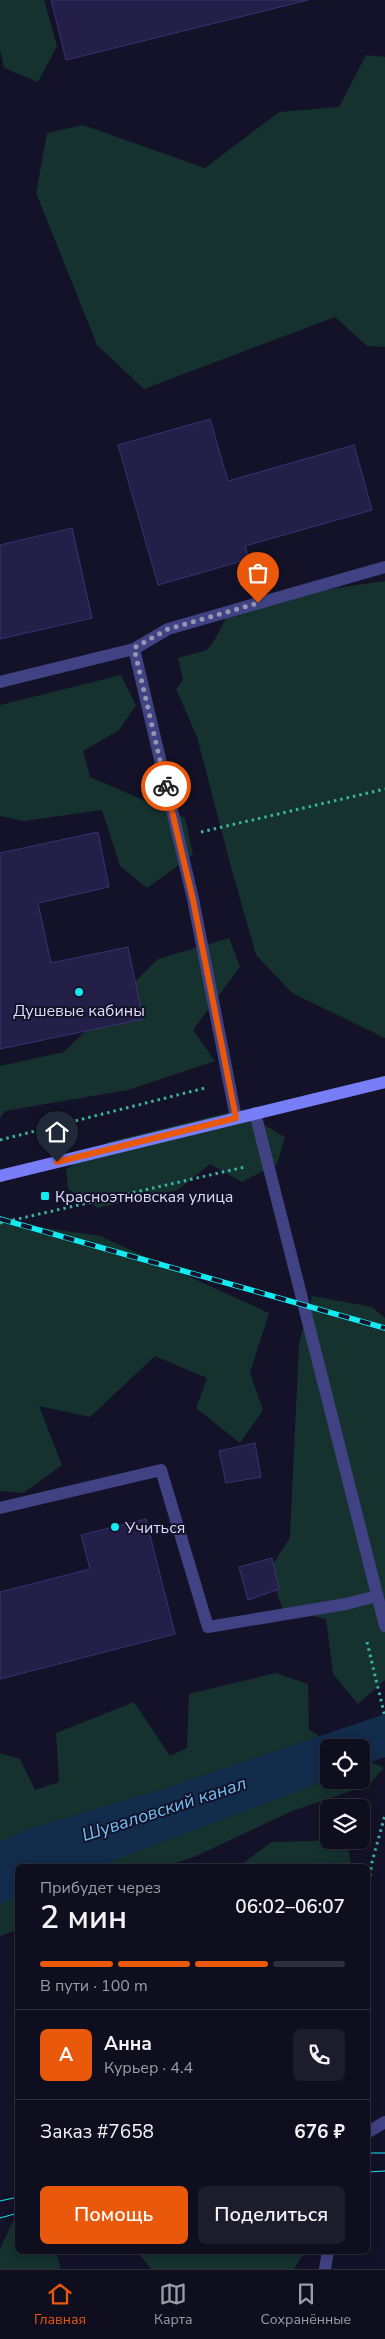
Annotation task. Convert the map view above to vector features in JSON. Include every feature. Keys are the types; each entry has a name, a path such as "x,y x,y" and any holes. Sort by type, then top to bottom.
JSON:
{"street":[{"path":"0,682 134,648 168,629 385,567"},
{"path":"134,648 193,900 236,1118"},
{"path":"0,1176 385,1082"},
{"path":"255,1113 385,1626"},
{"path":"0,1508 161,1470 208,1627 346,1604 377,1596"},
{"path":"370,2131 385,2122"},
{"path":"325,2269 328,2254"}],"path":[{"path":"178,837 385,789"},
{"path":"0,1140 229,1082"},
{"path":"0,1223 248,1166"},
{"path":"379,1691 385,1717"},
{"path":"370,1876 385,1815"}],"green space":[{"path":"0,0 44,0 57,46 38,82 4,68 0,50"},
{"path":"366,55 385,57 385,347 367,346 335,317 144,389 97,345 36,193 47,133 83,125 205,168 279,112 339,107"},
{"path":"385,581 385,1038 292,993 256,955 197,737 176,689 183,680 178,658 207,650 234,603"},
{"path":"121,675 136,705 119,730 83,751 90,777 185,818 193,855 147,888 120,866 102,810 24,821 0,816 0,705"},
{"path":"229,938 240,967 193,1030 215,1061 128,1090 5,1111 0,1118 0,1066 64,1052 158,959"},
{"path":"238,1110 285,1137 277,1164 242,1182 210,1164 178,1190 98,1208 68,1189 66,1169 108,1142"},
{"path":"0,1222 100,1236 269,1313 250,1373 263,1410 240,1443 196,1408 207,1378 155,1356 90,1417 39,1406 62,1465 23,1493 0,1491"},
{"path":"312,1296 372,1307 385,1318 385,1680 358,1704 333,1674 326,1619 283,1610 269,1571 290,1537 299,1343"},
{"path":"276,1673 308,1684 309,1730 324,1739 320,1739 320,1789 357,1789 328,1799 320,1799 320,1802 292,1811 194,1857 171,1864 15,1864 15,1931 0,1936 0,1753 20,1759 35,1790 59,1782 56,1733 134,1702 170,1756 187,1748 189,1694"},
{"path":"370,1762 384,1768 370,1784"},
{"path":"320,1841 320,1849 348,1849 351,1864 242,1864 272,1842"},
{"path":"13,2221 15,2222 15,2254 57,2254 61,2269 0,2269 0,2249"},
{"path":"139,2254 303,2254 294,2269 151,2269"}],"water":[{"name":"Шуваловский канал","path":"385,1714 385,1757 370,1763 370,1739 320,1739 320,1782 104,1864 15,1864 15,1898 0,1904 0,1842 26,1830 166,1788"}],"building":[{"path":"51,0 308,0 66,60"},
{"path":"210,419 228,481 354,445 372,510 245,546 249,559 158,585 118,445"},
{"path":"72,528 92,618 0,639 0,545"},
{"path":"98,832 109,887 38,903 51,963 128,947 143,1019 0,1049 0,853"},
{"path":"255,1443 261,1477 226,1483 219,1451"},
{"path":"146,1519 175,1634 0,1679 0,1592 90,1569 81,1535"},
{"path":"272,1558 279,1589 248,1600 239,1567"}],"tram line":[{"path":"370,2153 385,2153"},
{"path":"370,2172 385,2171"},
{"path":"0,2201 15,2198"},
{"path":"0,2218 15,2214"}],"railway":[{"path":"0,1219 385,1328"}],"way so far":[{"path":"166,786 134,648 168,629 258,603"}],"place":[{"name":"Душевые кабины","path":"79,992"},
{"name":"Красноэтновская улица","path":"45,1196"},
{"name":"Учиться","path":"115,1527"}],"route":[{"path":"57,1162 236,1118 193,900 166,786"}]}
